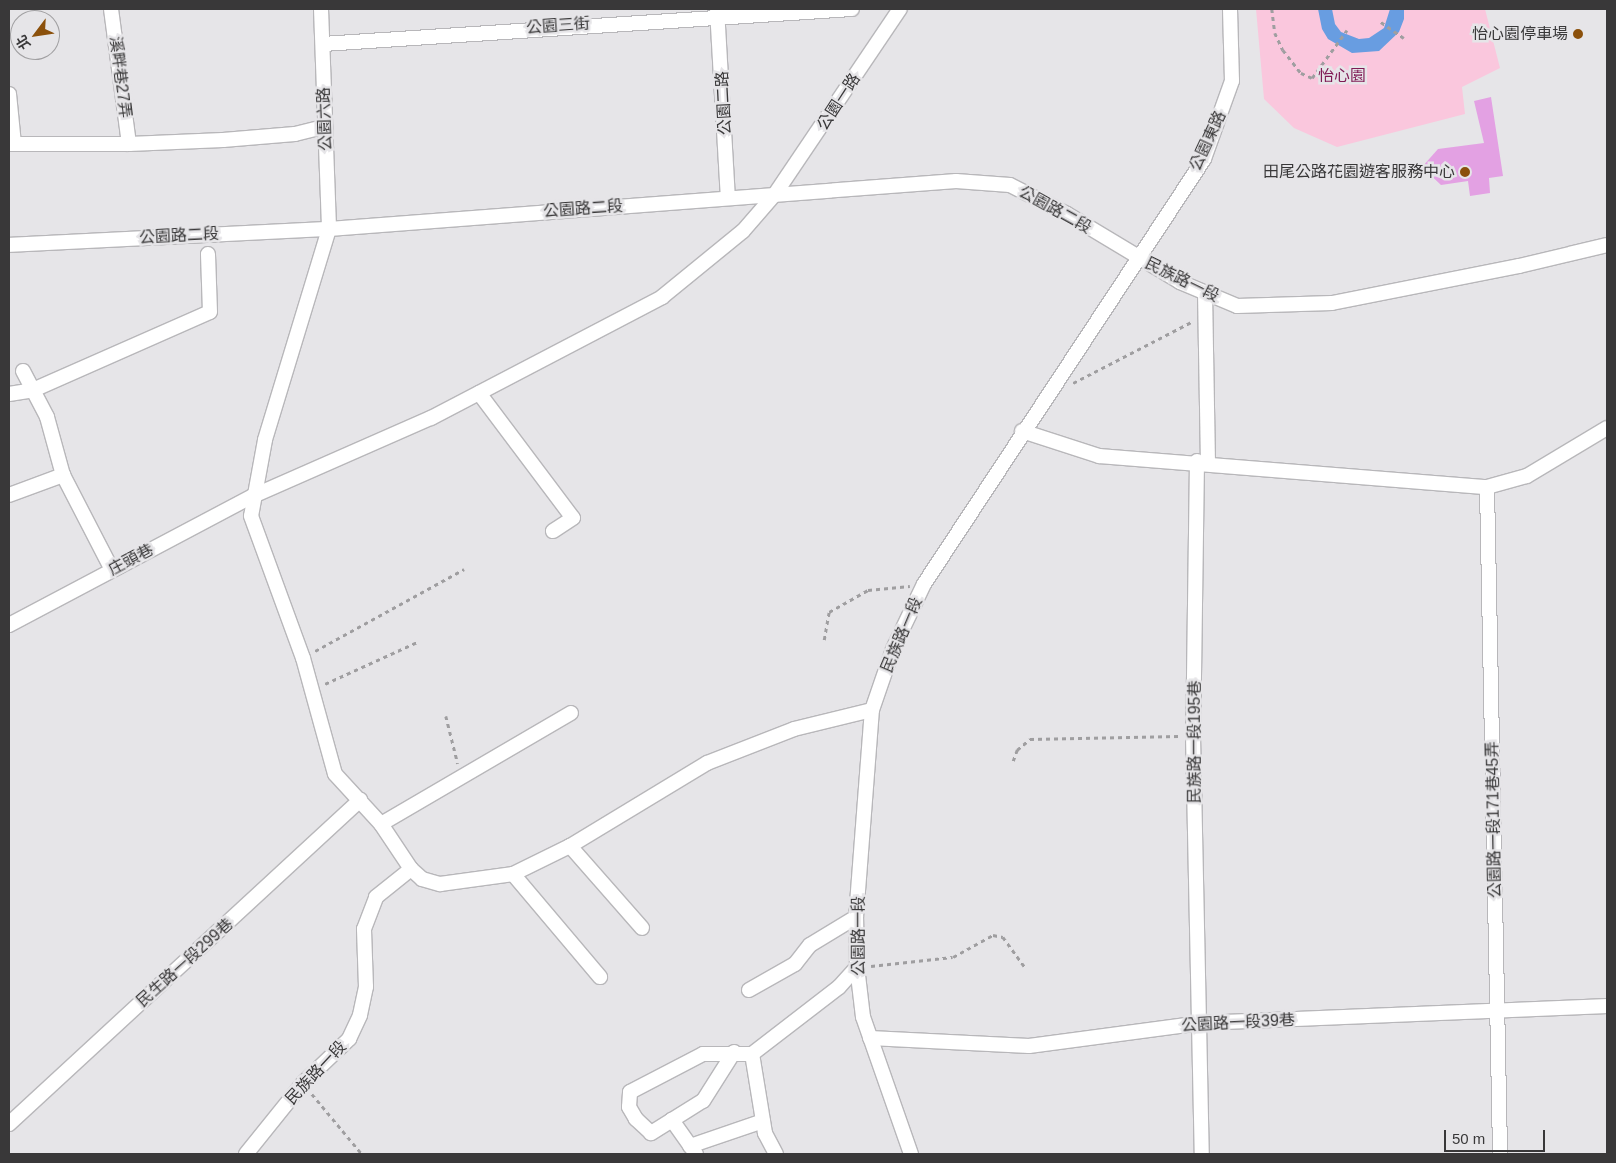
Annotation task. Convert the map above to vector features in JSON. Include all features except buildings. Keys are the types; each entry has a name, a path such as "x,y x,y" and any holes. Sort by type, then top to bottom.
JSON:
{"street":[{"name":"溪畔巷27弄","path":"112,9 129,144"},
{"name":"公園六路","path":"322,9 324,127 329,229 265,440 253,496 251,516 303,658 335,774 381,824 411,869"},
{"name":"公園三街","path":"323,44 717,13 852,9"},
{"name":"公園一路","path":"479,394 662,297 743,231 775,194 900,9"},
{"name":"公園東路","path":"1137,258 1204,159 1224,109 1232,81 1230,9"},
{"name":"公園二路","path":"717,13 728,198"},
{"path":"9,94 11,144 129,144 296,134 324,127"},
{"name":"公園路二段","path":"9,245 329,229 956,181 1010,185 1067,214 1137,258"},
{"name":"民族路一段","path":"872,710 893,649 924,584 1022,431 1137,258 1237,306 1332,303 1519,266 1607,245"},
{"path":"9,394 33,390 210,312 208,254"},
{"name":"民族路一段195巷","path":"1202,1154 1201,1023 1193,736 1203,462 1205,292"},
{"path":"23,371 47,417 63,475 112,570"},
{"path":"479,394 573,518 553,531"},
{"name":"庄頭巷","path":"9,625 253,496 479,394"},
{"path":"1022,431 1099,456 1203,462 1487,487 1527,476 1607,428"},
{"path":"9,495 63,475"},
{"name":"公園路一段171巷45弄","path":"1487,487 1500,1154"},
{"path":"411,869 422,879 440,884 513,874 570,846 706,763 794,729 872,710"},
{"name":"公園路一段","path":"872,710 856,917 858,967 863,1017 911,1154"},
{"path":"381,824 571,712"},
{"name":"民生路一段299巷","path":"9,1124 360,800"},
{"path":"570,846 642,928"},
{"name":"民族路一段","path":"246,1154 303,1083 349,1039 360,1015 366,987 364,929 376,897 411,869"},
{"path":"513,874 600,977"},
{"path":"749,990 795,964 810,945 856,917"},
{"path":"734,1052 703,1101 651,1132 636,1119 629,1106 630,1092 703,1054 734,1052 752,1054 839,987 858,967"},
{"name":"公園路一段39巷","path":"870,1038 1029,1046 1201,1023 1607,1006"},
{"path":"752,1054 763,1121 776,1154"},
{"path":"672,1120 693,1150 763,1121"}],"path":[{"path":"1272,9 1275,33 1283,50 1301,73 1312,78 1347,30"},
{"path":"1381,22 1404,38"},
{"path":"1069,385 1205,315"},
{"path":"303,658 464,570"},
{"path":"824,640 829,612 868,590 924,584"},
{"path":"312,690 417,642"},
{"path":"446,716 461,777"},
{"path":"1013,761 1017,750 1030,740 1193,736"},
{"path":"858,967 935,962 953,957 993,935 1003,937 1026,969"},
{"path":"303,1083 362,1154"}],"green space":[{"name":"怡心園","path":"1256,9 1485,9 1500,68 1462,87 1465,114 1337,147 1294,128 1264,99"}],"water":[{"path":"1318,9 1332,9 1335,24 1341,32 1359,39 1369,38 1384,28 1390,9 1404,9 1404,19 1399,32 1379,51 1352,53 1328,39 1322,29"}],"place":[{"name":"怡心園停車場","path":"1578,34"},
{"name":"田尾公路花園遊客服務中心","path":"1465,172"}]}
